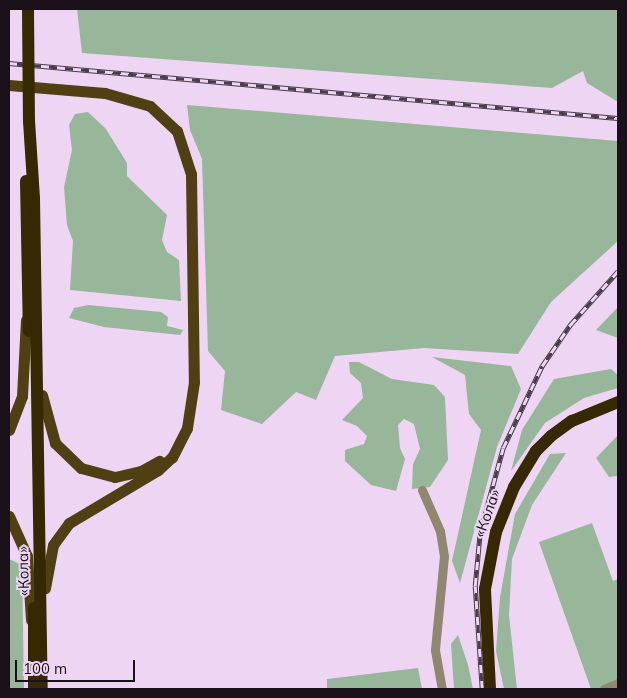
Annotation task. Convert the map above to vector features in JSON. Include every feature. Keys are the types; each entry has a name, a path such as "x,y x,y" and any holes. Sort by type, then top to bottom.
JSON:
{"highway":[{"path":"28,9 29,121"},
{"name":"«Кола»","path":"29,121 27,311 37,628 42,689"},
{"name":"«Кола»","path":"29,121 37,362 37,628 34,689"},
{"name":"«Кола»","path":"490,689 485,590 496,532 514,486 536,451 551,436 572,421 618,402"}],"main road":[{"path":"9,85 106,94 137,100 161,114 182,141 191,174 194,325 193,396 183,437 158,470 80,513 59,534 49,558 37,628"},
{"path":"9,430 22,396 27,311"},
{"path":"37,362 50,433 62,453 81,468 115,476 141,471 162,459 183,437"},
{"path":"9,516 26,556 37,628"}],"street":[{"path":"422,490 440,531 444,556 435,650 442,689"},
{"path":"604,689 618,683"}],"green space":[{"path":"77,9 618,9 618,102 587,83 583,71 552,88 82,53"},
{"path":"187,105 618,141 618,241 551,302 518,354 424,348 335,356 316,400 296,392 262,424 221,410 225,371 208,351 202,159 190,130"},
{"path":"88,112 106,129 127,163 127,176 167,215 162,240 167,252 179,260 181,301 70,290 73,241 67,225 64,187 72,150 69,125 75,114"},
{"path":"88,305 161,312 168,317 167,326 183,330 180,335 104,327 69,318 74,308"},
{"path":"618,307 618,338 596,330"},
{"path":"432,357 511,366 521,389 497,447 460,583 452,561 481,430 469,414 465,375"},
{"path":"349,362 359,362 392,379 434,385 445,397 448,460 430,487 412,489 413,464 420,449 414,424 404,419 398,425 400,448 405,459 396,491 371,485 345,461 345,450 364,444 367,436 357,426 342,420 363,398 361,383 350,373"},
{"path":"611,369 618,375 618,388 584,398 545,423 511,471 522,430 554,379"},
{"path":"618,435 618,476 609,477 596,458"},
{"path":"566,453 532,505 512,559 509,615 517,689 504,689 496,651 500,597 515,514 550,454"},
{"path":"592,523 613,581 618,579 618,689 591,689 539,542"},
{"path":"9,559 22,565 24,689 9,689"},
{"path":"458,635 468,665 473,689 454,689 451,644"},
{"path":"418,668 422,689 327,689 327,679"}],"railway":[{"path":"9,63 618,118"},
{"path":"482,689 475,586 480,532 503,448 542,366 570,325 618,271"}]}
